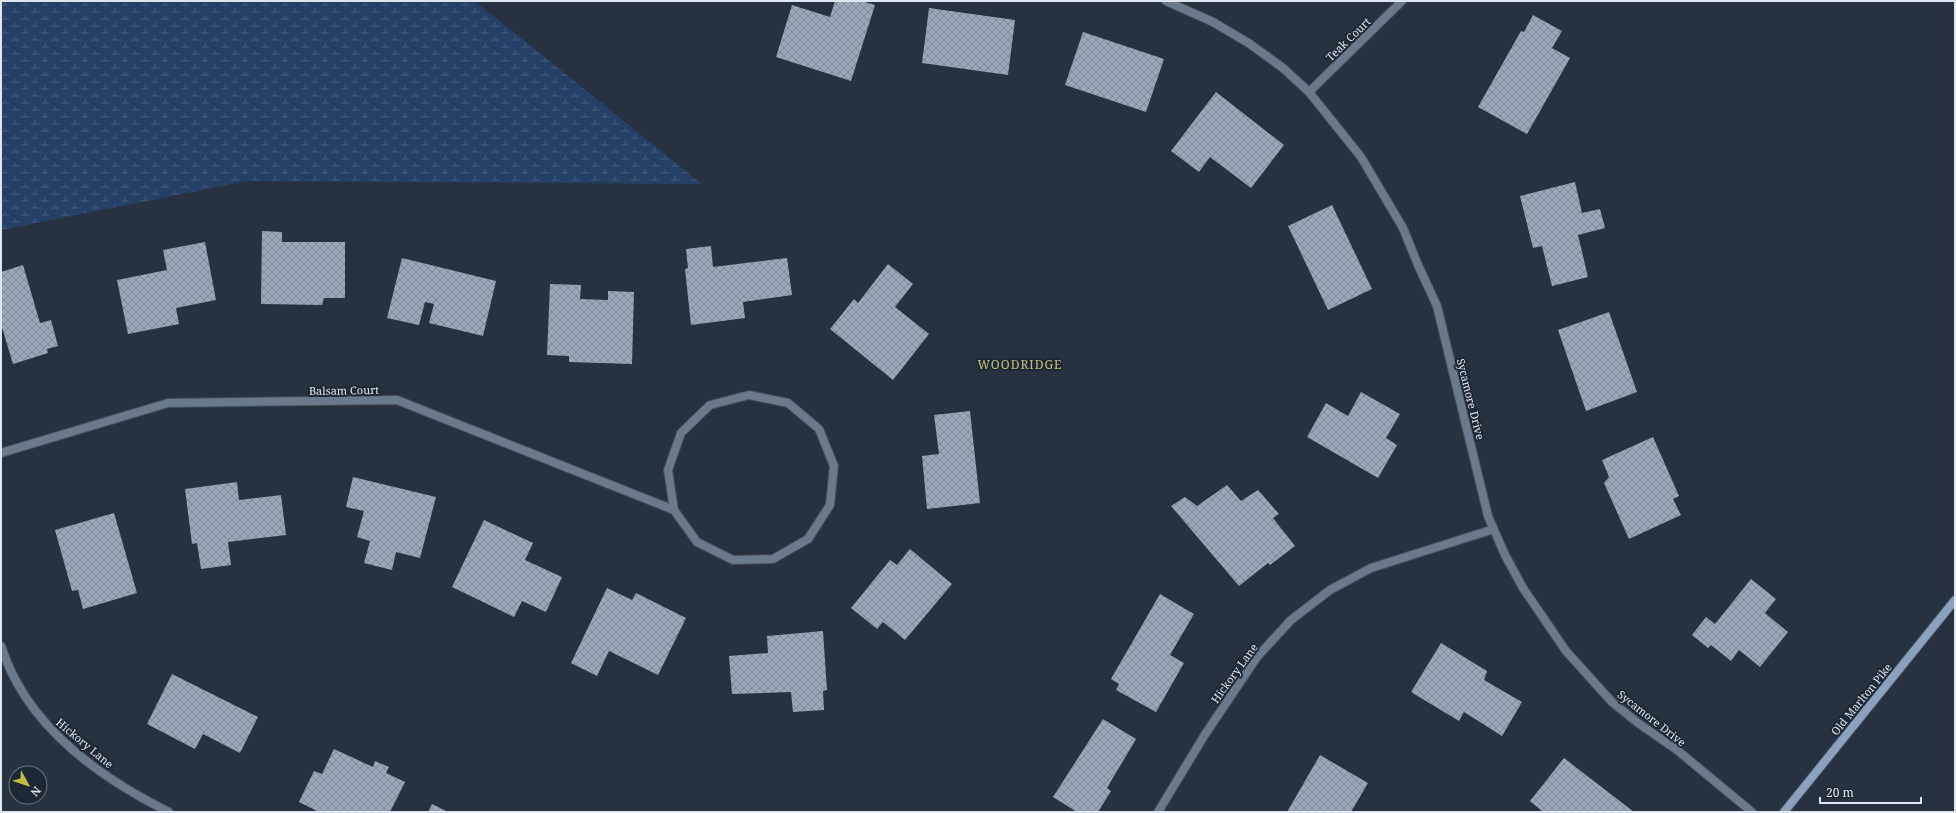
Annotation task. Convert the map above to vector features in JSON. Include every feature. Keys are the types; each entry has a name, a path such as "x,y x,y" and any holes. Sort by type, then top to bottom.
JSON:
{"street":[{"name":"Sycamore Drive","path":"1166,1 1213,22 1250,44 1283,68 1309,92 1361,157 1382,190 1403,228 1437,306 1488,516 1505,555 1523,588 1566,651 1612,702 1633,719 1677,750 1752,812"},
{"name":"Teak Court","path":"1309,92 1402,1"},
{"path":"749,395 788,402 819,428 834,466 830,505 808,539 773,559 734,560 697,542 674,510 668,470 681,433 710,406 749,395"},
{"name":"Balsam Court","path":"1,453 168,403 397,400 674,510"},
{"name":"Hickory Lane","path":"1158,812 1204,736 1257,657 1291,620 1330,590 1372,568 1494,529"},
{"name":"Old Marlton Pike","path":"1784,812 1955,600"},
{"name":"Hickory Lane","path":"1,646 5,659 24,696 49,729 83,759 112,780 169,812"}],"green space":[{"path":"1,1 475,1 702,184 248,181 1,230"}],"building":[{"path":"835,1 862,1 875,5 851,81 776,57 792,5 830,17"},
{"path":"929,8 1015,20 1008,75 922,63"},
{"path":"1533,15 1562,31 1552,48 1570,58 1527,134 1478,107 1521,31 1524,32"},
{"path":"1083,32 1164,59 1146,112 1065,85"},
{"path":"1216,92 1284,145 1251,188 1210,157 1199,172 1171,151"},
{"path":"1575,182 1582,213 1600,209 1605,228 1578,235 1588,277 1552,286 1542,246 1533,248 1520,196"},
{"path":"1332,205 1372,289 1328,310 1288,226"},
{"path":"262,231 282,232 282,242 345,242 345,298 324,298 322,305 261,304"},
{"path":"205,242 216,300 176,308 179,324 128,334 117,280 167,270 163,250"},
{"path":"711,246 713,267 787,258 792,295 743,302 745,318 691,325 685,269 688,268 686,249"},
{"path":"402,258 496,281 483,336 429,323 434,304 425,302 419,325 387,318"},
{"path":"888,264 913,284 895,307 929,334 893,380 830,329 854,299 858,303"},
{"path":"23,265 40,323 51,320 58,346 47,349 48,353 13,364 1,324 1,272"},
{"path":"550,284 581,285 580,299 608,300 608,291 634,292 632,364 569,362 569,356 547,355"},
{"path":"1609,312 1637,392 1586,411 1558,330"},
{"path":"1361,392 1400,414 1386,438 1397,445 1378,478 1307,437 1326,403 1348,416"},
{"path":"970,411 980,503 927,509 922,456 939,454 934,415"},
{"path":"1653,437 1679,496 1673,499 1681,515 1629,539 1604,483 1609,477 1602,460"},
{"path":"353,477 436,497 420,558 396,552 392,570 364,563 370,541 357,537 364,511 346,507"},
{"path":"237,482 239,500 281,495 286,535 228,542 231,565 201,569 197,543 192,544 185,489"},
{"path":"1227,485 1241,501 1258,490 1279,514 1273,518 1295,546 1270,565 1268,563 1239,586 1171,506 1185,497 1197,506"},
{"path":"114,513 137,593 83,609 78,590 72,591 55,530"},
{"path":"484,520 533,543 525,560 562,577 546,612 522,601 514,617 452,587"},
{"path":"910,549 952,584 905,640 883,622 877,629 851,608 890,560 897,565"},
{"path":"1751,579 1776,599 1765,613 1788,632 1760,667 1739,650 1731,661 1711,645 1708,648 1692,635 1706,617 1715,624"},
{"path":"607,588 632,600 636,593 686,618 658,675 609,651 597,676 571,663"},
{"path":"1160,594 1194,614 1170,655 1184,663 1156,712 1116,690 1119,684 1111,679"},
{"path":"823,631 827,690 823,691 824,710 793,712 791,692 732,694 729,656 768,653 767,636"},
{"path":"1441,643 1487,671 1484,680 1522,702 1502,736 1464,712 1459,721 1411,692"},
{"path":"172,674 258,717 240,753 203,734 195,749 147,724"},
{"path":"1103,719 1136,739 1107,788 1111,791 1098,812 1077,812 1053,797"},
{"path":"334,749 373,767 375,761 389,767 386,773 405,782 390,812 319,812 299,802 314,771 322,774"},
{"path":"1320,755 1368,783 1351,812 1287,812"},
{"path":"1564,758 1634,812 1543,812 1530,801"},
{"path":"432,804 448,812 428,812"}],"district":[{"name":"WOODRIDGE","path":"1020,364"}]}
